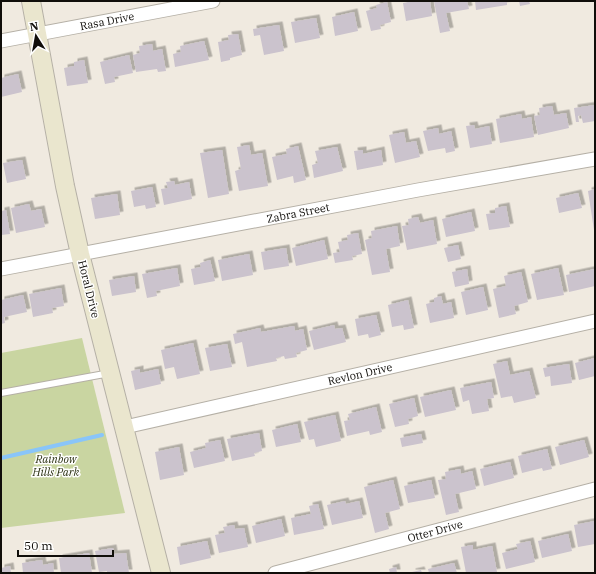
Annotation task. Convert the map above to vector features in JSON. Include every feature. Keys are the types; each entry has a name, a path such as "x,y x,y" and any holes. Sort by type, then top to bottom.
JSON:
{"street":[{"name":"Horal Drive","path":"31,1 65,186 80,254 161,573"},
{"name":"Rasa Drive","path":"1,41 213,1"},
{"name":"Zabra Street","path":"1,269 418,190 595,159"},
{"name":"Revlon Drive","path":"125,427 595,321"},
{"name":"Otter Drive","path":"275,573 595,489"}],"lane":[{"path":"1,394 111,373"}],"green space":[{"name":"Rainbow Hills Park","path":"82,338 125,513 1,528 1,353"}],"building":[{"path":"430,1 432,16 406,21 403,3"},
{"path":"434,1 467,1 469,9 446,13 450,31 440,33"},
{"path":"475,1 507,1 507,5 476,10"},
{"path":"519,1 529,1 530,4 520,6"},
{"path":"387,2 391,22 380,25 381,29 371,31 366,11 377,8 376,5"},
{"path":"354,12 358,31 335,36 332,17"},
{"path":"316,18 320,38 295,43 291,22"},
{"path":"279,25 284,51 264,55 260,35 254,36 253,29"},
{"path":"238,34 242,55 221,62 218,42 229,40 228,35"},
{"path":"204,41 209,60 175,67 173,54 181,52 180,46"},
{"path":"152,44 153,51 162,49 166,71 158,72 157,69 136,72 133,55 140,53 139,46"},
{"path":"129,55 133,73 114,77 115,82 105,84 100,62"},
{"path":"84,60 88,83 67,86 64,68 74,66 74,62"},
{"path":"18,74 22,92 1,97 1,78"},
{"path":"595,105 595,121 583,123 581,115 578,116 579,122 576,122 574,108"},
{"path":"552,106 554,115 566,113 569,128 538,135 534,116 540,115 539,108"},
{"path":"521,114 522,119 531,117 534,137 500,143 496,119"},
{"path":"474,125 475,129 489,126 492,144 470,148 466,126"},
{"path":"438,128 439,134 451,131 455,151 446,153 445,148 428,151 423,131"},
{"path":"404,132 406,143 416,141 420,157 395,163 389,135"},
{"path":"249,145 251,155 262,153 268,186 239,191 235,171 241,169 237,147"},
{"path":"298,146 306,180 294,183 293,176 277,180 272,157 287,154 286,149"},
{"path":"337,147 343,171 314,178 312,165 318,163 315,151"},
{"path":"222,150 229,194 208,198 200,153"},
{"path":"363,150 363,154 381,150 383,165 357,170 354,151"},
{"path":"22,160 26,179 7,183 3,163"},
{"path":"174,181 175,185 189,182 192,199 164,205 161,189 168,188 166,182"},
{"path":"152,187 156,207 146,209 145,205 134,207 131,191"},
{"path":"595,189 595,230 594,230 588,191"},
{"path":"578,193 582,208 559,213 556,198"},
{"path":"117,194 120,215 95,219 91,198"},
{"path":"29,204 31,211 41,209 45,227 16,233 11,208"},
{"path":"506,206 510,227 489,230 486,214 495,213 495,208"},
{"path":"6,210 10,234 1,235 1,211"},
{"path":"471,212 475,231 446,237 442,219"},
{"path":"418,217 420,223 433,220 437,244 407,250 402,226 409,225 408,219"},
{"path":"397,226 400,246 386,249 390,272 372,275 365,240 372,238 371,231"},
{"path":"358,233 362,254 352,256 353,260 335,263 333,253 340,252 338,242 348,240 347,235"},
{"path":"324,240 328,259 296,266 292,248"},
{"path":"458,245 461,259 448,262 444,248"},
{"path":"286,248 289,266 264,270 261,252"},
{"path":"249,254 253,275 222,281 218,260"},
{"path":"210,260 215,281 194,285 191,269 201,267 200,263"},
{"path":"177,268 180,286 156,291 157,296 147,298 142,274"},
{"path":"558,268 564,295 537,300 531,274"},
{"path":"467,269 469,284 455,287 452,272"},
{"path":"595,269 595,286 569,292 566,275"},
{"path":"521,272 528,302 514,306 516,314 499,318 493,289 506,286 504,276"},
{"path":"134,276 136,292 112,296 109,280"},
{"path":"483,287 488,310 466,315 461,292"},
{"path":"61,288 64,306 52,308 53,313 33,317 29,294"},
{"path":"23,295 27,312 4,317 5,323 1,324 1,300"},
{"path":"441,296 443,304 451,302 454,318 430,323 426,304 434,302 434,298"},
{"path":"408,300 414,328 404,330 403,325 392,327 388,305"},
{"path":"376,315 381,335 369,338 368,334 358,336 355,319"},
{"path":"334,325 335,329 342,328 346,342 314,350 309,331"},
{"path":"294,326 295,331 303,329 307,350 296,353 297,357 285,359 284,356 276,358 277,361 247,367 242,342 235,344 233,334 260,328 261,332"},
{"path":"193,343 200,374 177,379 174,367 165,369 161,350"},
{"path":"227,344 232,367 210,371 205,348"},
{"path":"595,358 595,376 579,380 575,363"},
{"path":"507,361 510,375 529,371 536,398 514,403 512,396 501,398 493,364"},
{"path":"569,364 572,383 551,386 550,376 545,377 543,368"},
{"path":"140,369 140,373 158,369 161,384 135,390 131,371"},
{"path":"491,382 494,398 487,399 489,411 472,414 469,400 463,402 460,388"},
{"path":"451,390 456,410 425,417 420,397"},
{"path":"414,398 418,416 408,419 409,424 395,427 389,404"},
{"path":"376,407 382,432 370,435 369,431 347,436 344,421 350,420 348,414"},
{"path":"335,415 341,441 316,447 314,439 309,440 304,422"},
{"path":"297,424 301,442 276,447 272,430"},
{"path":"259,433 262,451 254,453 255,456 232,461 227,439"},
{"path":"421,434 423,443 402,447 400,438"},
{"path":"220,440 225,461 194,468 190,452 206,448 205,443"},
{"path":"584,440 589,457 560,465 555,447"},
{"path":"179,447 184,475 160,480 155,452"},
{"path":"547,449 552,469 543,471 542,468 522,473 518,456"},
{"path":"510,462 514,478 484,486 480,469"},
{"path":"460,469 461,474 472,471 476,489 455,494 459,512 446,515 438,480 446,479 445,472"},
{"path":"393,480 400,509 385,513 389,529 375,533 364,487"},
{"path":"431,480 435,498 408,503 404,486"},
{"path":"345,501 346,504 359,501 363,518 332,525 327,505"},
{"path":"318,504 324,529 294,535 291,518 311,514 309,506"},
{"path":"281,519 285,536 256,543 252,526"},
{"path":"595,521 595,544 578,547 574,525"},
{"path":"234,525 235,529 244,528 248,547 219,553 215,535 225,533 223,527"},
{"path":"568,534 572,551 542,558 538,541"},
{"path":"207,541 211,558 180,565 177,547"},
{"path":"530,541 535,562 506,569 502,553 518,549 516,544"},
{"path":"473,545 473,550 492,546 497,572 466,573 461,547"},
{"path":"113,548 114,554 126,553 129,573 107,573 107,571 99,572 95,551"},
{"path":"89,553 92,573 61,573 59,558"},
{"path":"42,560 43,565 53,563 54,573 23,573 22,563"},
{"path":"454,563 457,573 429,573 428,569"},
{"path":"10,566 11,573 1,573 1,568"},
{"path":"396,567 397,573 390,573 389,569"},
{"path":"421,570 422,573 412,573 412,572"}],"waterway":[{"path":"1,458 102,435"}]}
